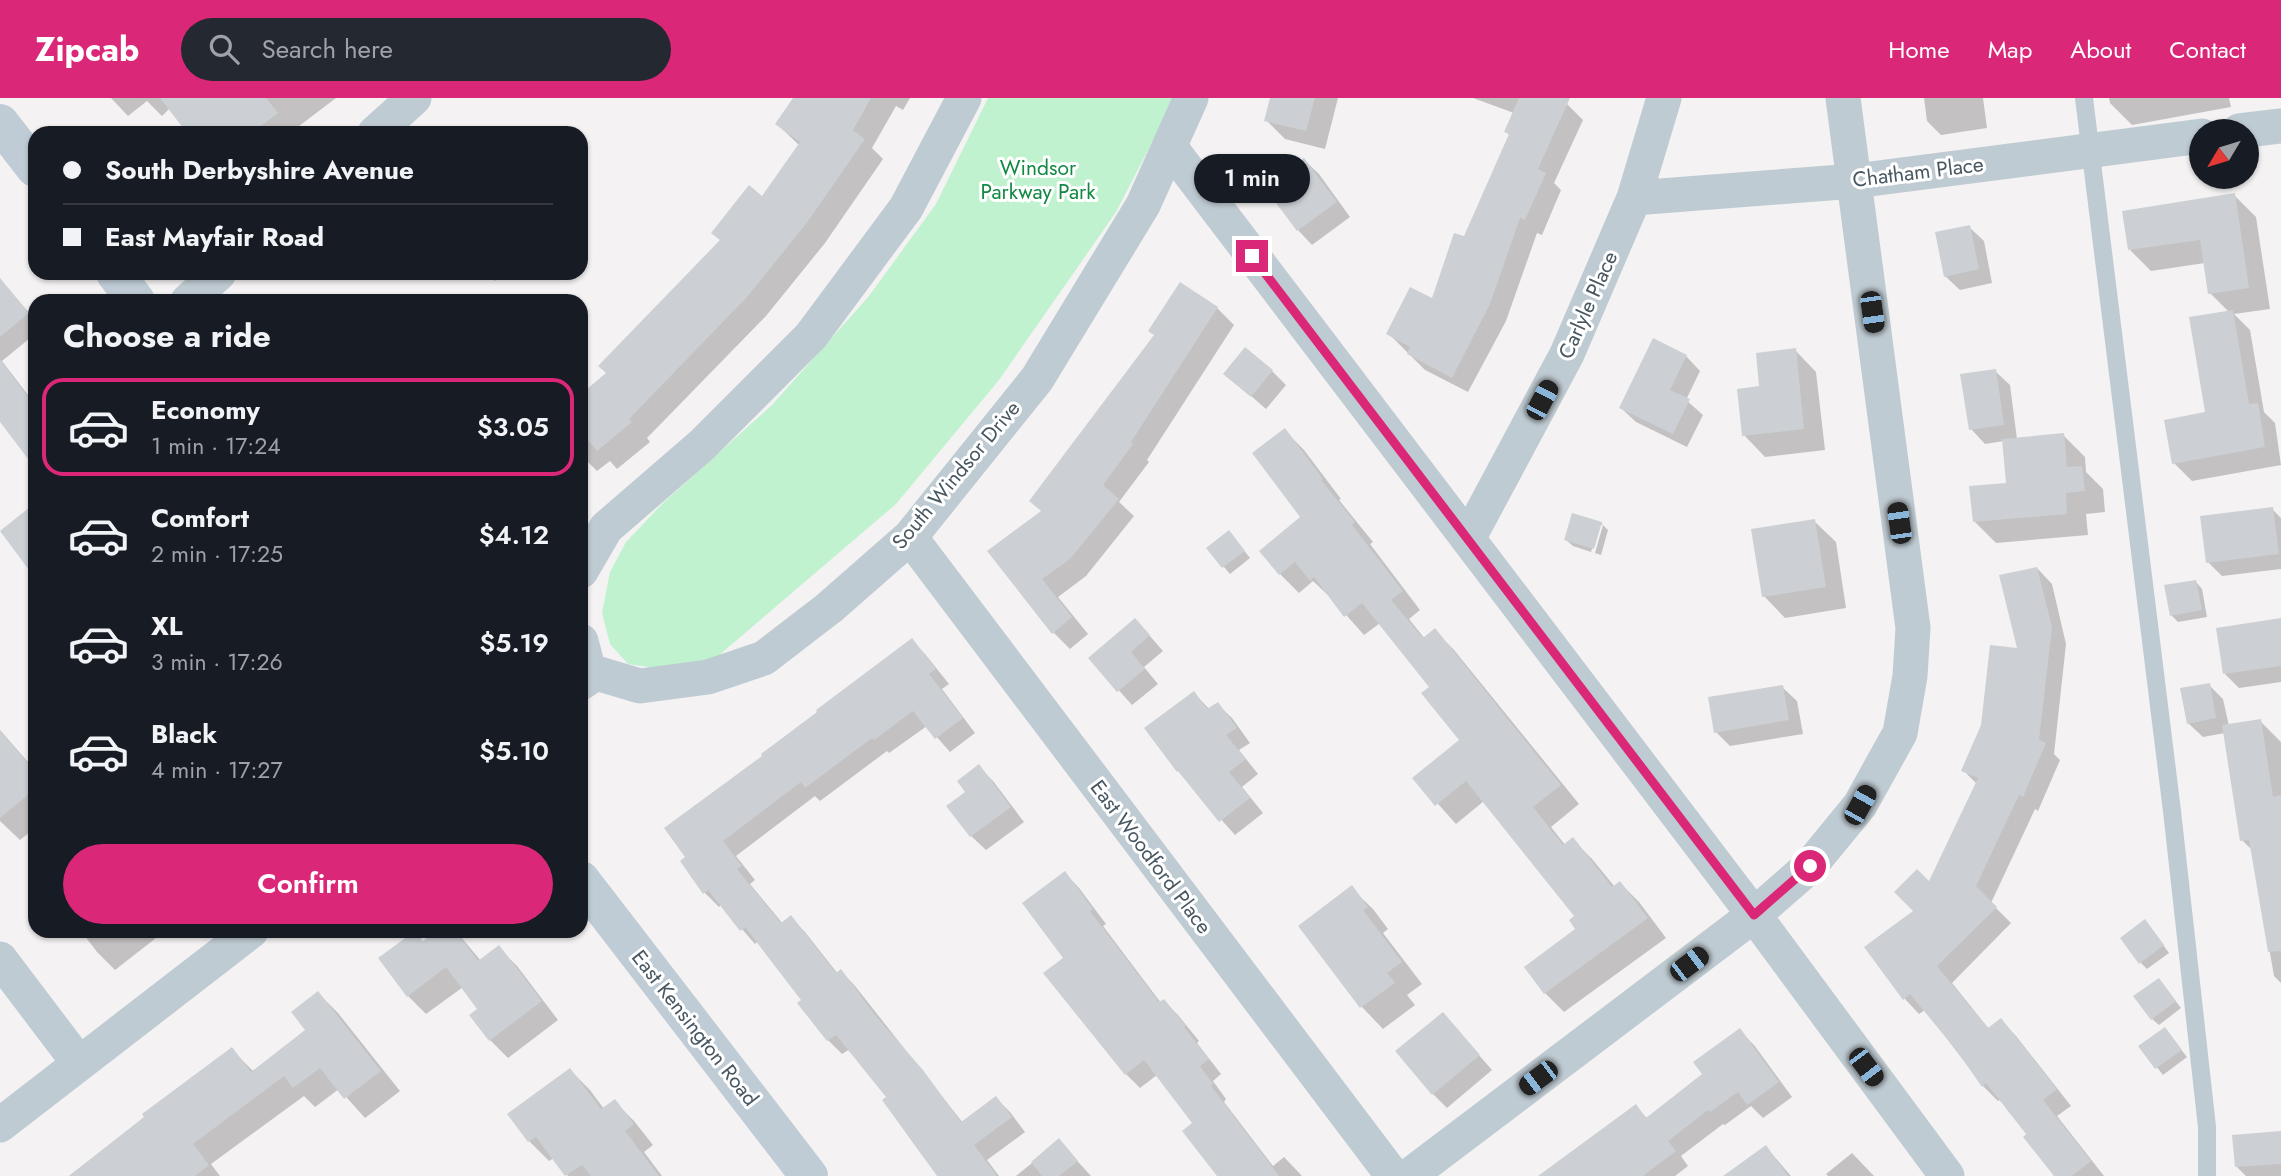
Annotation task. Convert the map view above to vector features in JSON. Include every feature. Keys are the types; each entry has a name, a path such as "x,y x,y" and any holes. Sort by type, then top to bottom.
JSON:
{"main road":[{"path":"0,123 28,159"},
{"name":"East Kensington Road","path":"588,889 809,1176"}],"street":[{"path":"382,126 414,98"},
{"path":"588,559 606,528 702,445 811,336 906,208 964,98"},
{"name":"South Windsor Drive","path":"588,679 596,673 640,686 708,677 764,658 829,608 910,537 1037,379 1143,205 1191,98"},
{"name":"Carlyle Place","path":"1468,538 1567,354 1634,198 1664,98"},
{"path":"1409,1176 1754,915 1810,866 1860,805 1900,733 1910,676 1913,628 1843,98"},
{"path":"2259,129 2281,126"},
{"name":"Chatham Place","path":"1634,198 1855,181 2189,138"},
{"path":"1170,147 1754,915 1947,1176"},
{"path":"196,294 211,280"},
{"name":"East Woodford Place","path":"910,537 1393,1176"},
{"path":"0,1125 78,1062 242,938"},
{"path":"0,959 78,1062"}],"lane":[{"path":"2084,98 2175,839 2207,1127 2207,1176"}],"green space":[{"name":"Windsor Parkway Park","path":"988,98 1175,98 1116,212 999,380 896,504 703,669 663,669 628,664 610,644 602,613 610,572 626,542 663,503 772,405 869,296 936,204"}],"building":[{"path":"160,98 266,98 278,113 261,126 182,126"},
{"path":"793,98 871,98 853,130 865,139 806,224 747,297 629,419 632,422 597,451 588,440 588,388 606,373 598,366 720,240 711,233 749,185 762,196 800,142 775,124"},
{"path":"1270,98 1315,98 1306,131 1264,121"},
{"path":"1519,98 1570,98 1538,169 1546,173 1525,220 1520,218 1490,304 1452,378 1407,354 1410,347 1386,334 1410,287 1432,298 1454,233 1464,236 1509,134 1504,132"},
{"path":"1304,158 1337,202 1297,231 1264,187"},
{"path":"2235,193 2249,288 2208,294 2200,240 2128,250 2122,211"},
{"path":"1970,225 1979,269 1944,277 1935,232"},
{"path":"0,278 28,314 0,337"},
{"path":"1180,282 1218,307 1131,442 1133,444 1103,485 1119,499 1070,559 1042,579 1072,617 1052,634 987,551 1041,511 1029,501 1154,335 1148,331"},
{"path":"2233,310 2249,404 2258,403 2265,447 2172,464 2164,420 2205,412 2189,317"},
{"path":"1653,338 1687,355 1670,390 1690,399 1673,434 1619,408"},
{"path":"1245,347 1273,370 1251,397 1223,374"},
{"path":"1796,348 1804,429 1742,436 1737,389 1759,386 1756,353"},
{"path":"0,359 28,397 28,459 0,422"},
{"path":"1996,369 2004,425 1969,430 1960,374"},
{"path":"1285,428 1323,479 1321,480 1355,522 1352,525 1403,591 1391,600 1423,638 1435,628 1561,785 1533,807 1563,845 1573,837 1612,887 1620,881 1648,918 1544,994 1524,967 1575,929 1569,920 1574,916 1466,781 1435,806 1412,778 1459,740 1421,693 1429,687 1362,603 1344,617 1314,577 1310,581 1295,562 1279,575 1259,551 1300,517 1252,453"},
{"path":"2064,433 2067,467 2082,466 2085,491 2066,493 2067,514 1973,522 1969,486 2006,483 2002,439"},
{"path":"2273,507 2279,554 2206,563 2200,516"},
{"path":"28,509 28,569 0,531"},
{"path":"1572,513 1602,522 1594,549 1564,540"},
{"path":"1815,519 1826,587 1762,597 1751,529"},
{"path":"1229,530 1245,551 1222,568 1206,548"},
{"path":"2037,567 2052,627 2039,740 2046,743 2023,797 2019,795 1976,886 1997,907 1937,966 1988,1028 2001,1018 2057,1089 2043,1100 2091,1161 2072,1176 2054,1176 2023,1137 2026,1134 1986,1083 1982,1087 1957,1051 1910,994 1903,1000 1864,947 1913,911 1894,892 1917,869 1929,881 1978,778 1961,771 1981,725 1990,645 2017,648 1999,575"},
{"path":"2196,580 2202,610 2170,616 2164,585"},
{"path":"1135,618 1150,635 1131,652 1145,669 1117,692 1088,658"},
{"path":"2281,618 2281,666 2223,674 2216,628"},
{"path":"912,638 936,669 929,674 963,718 935,739 913,711 805,788 801,782 723,841 742,866 737,869 781,923 791,915 836,973 841,969 875,1015 923,1070 961,1122 996,1096 1012,1117 974,1145 997,1176 937,1176 882,1100 886,1097 836,1035 827,1041 797,1003 801,1000 745,927 740,931 708,890 703,894 680,861 685,857 664,828 762,756 761,754 817,712 816,710"},
{"path":"2210,683 2216,718 2187,724 2180,688"},
{"path":"1783,685 1789,720 1714,733 1708,697"},
{"path":"1194,691 1207,709 1218,702 1237,728 1226,735 1246,759 1229,772 1250,798 1219,822 1144,728"},
{"path":"2261,719 2273,797 2281,795 2281,951 2268,952 2249,840 2240,841 2222,725"},
{"path":"0,730 28,764 28,795 0,818"},
{"path":"979,764 1011,807 970,837 946,806 965,792 957,781"},
{"path":"1065,871 1093,909 1090,911 1159,1002 1164,999 1186,1026 1184,1027 1209,1059 1200,1066 1213,1084 1211,1086 1279,1176 1217,1176 1182,1131 1192,1123 1144,1060 1125,1075 1043,973 1063,958 1022,903"},
{"path":"1352,885 1368,907 1363,910 1402,962 1387,973 1395,983 1360,1008 1298,926"},
{"path":"2145,919 2164,945 2139,964 2120,938"},
{"path":"405,938 421,938 423,941 427,938 461,938 478,961 499,945 542,1001 489,1041 469,1015 477,1009 446,967 407,997 378,958"},
{"path":"2159,978 2176,1001 2151,1020 2133,996"},
{"path":"318,991 381,1071 344,1099 320,1068 293,1088 284,1076 193,1144 209,1165 195,1176 69,1176 144,1117 142,1114 232,1047 251,1072 305,1030 291,1012"},
{"path":"1443,1012 1480,1055 1432,1095 1395,1051"},
{"path":"2165,1027 2182,1050 2155,1069 2138,1046"},
{"path":"1740,1028 1779,1082 1747,1105 1738,1092 1710,1112 1708,1110 1668,1141 1676,1151 1643,1176 1538,1176 1636,1104 1646,1118 1702,1074 1693,1062"},
{"path":"570,1068 601,1109 615,1099 634,1124 625,1131 659,1176 591,1176 582,1165 565,1176 536,1137 528,1142 507,1114"},
{"path":"2281,1131 2281,1164 2235,1167 2232,1135"},
{"path":"1059,1138 1078,1161 1059,1176 1042,1176 1031,1162"},
{"path":"1766,1145 1788,1176 1723,1176"}],"route":[{"path":"1252,256 1754,915 1810,866"}]}
